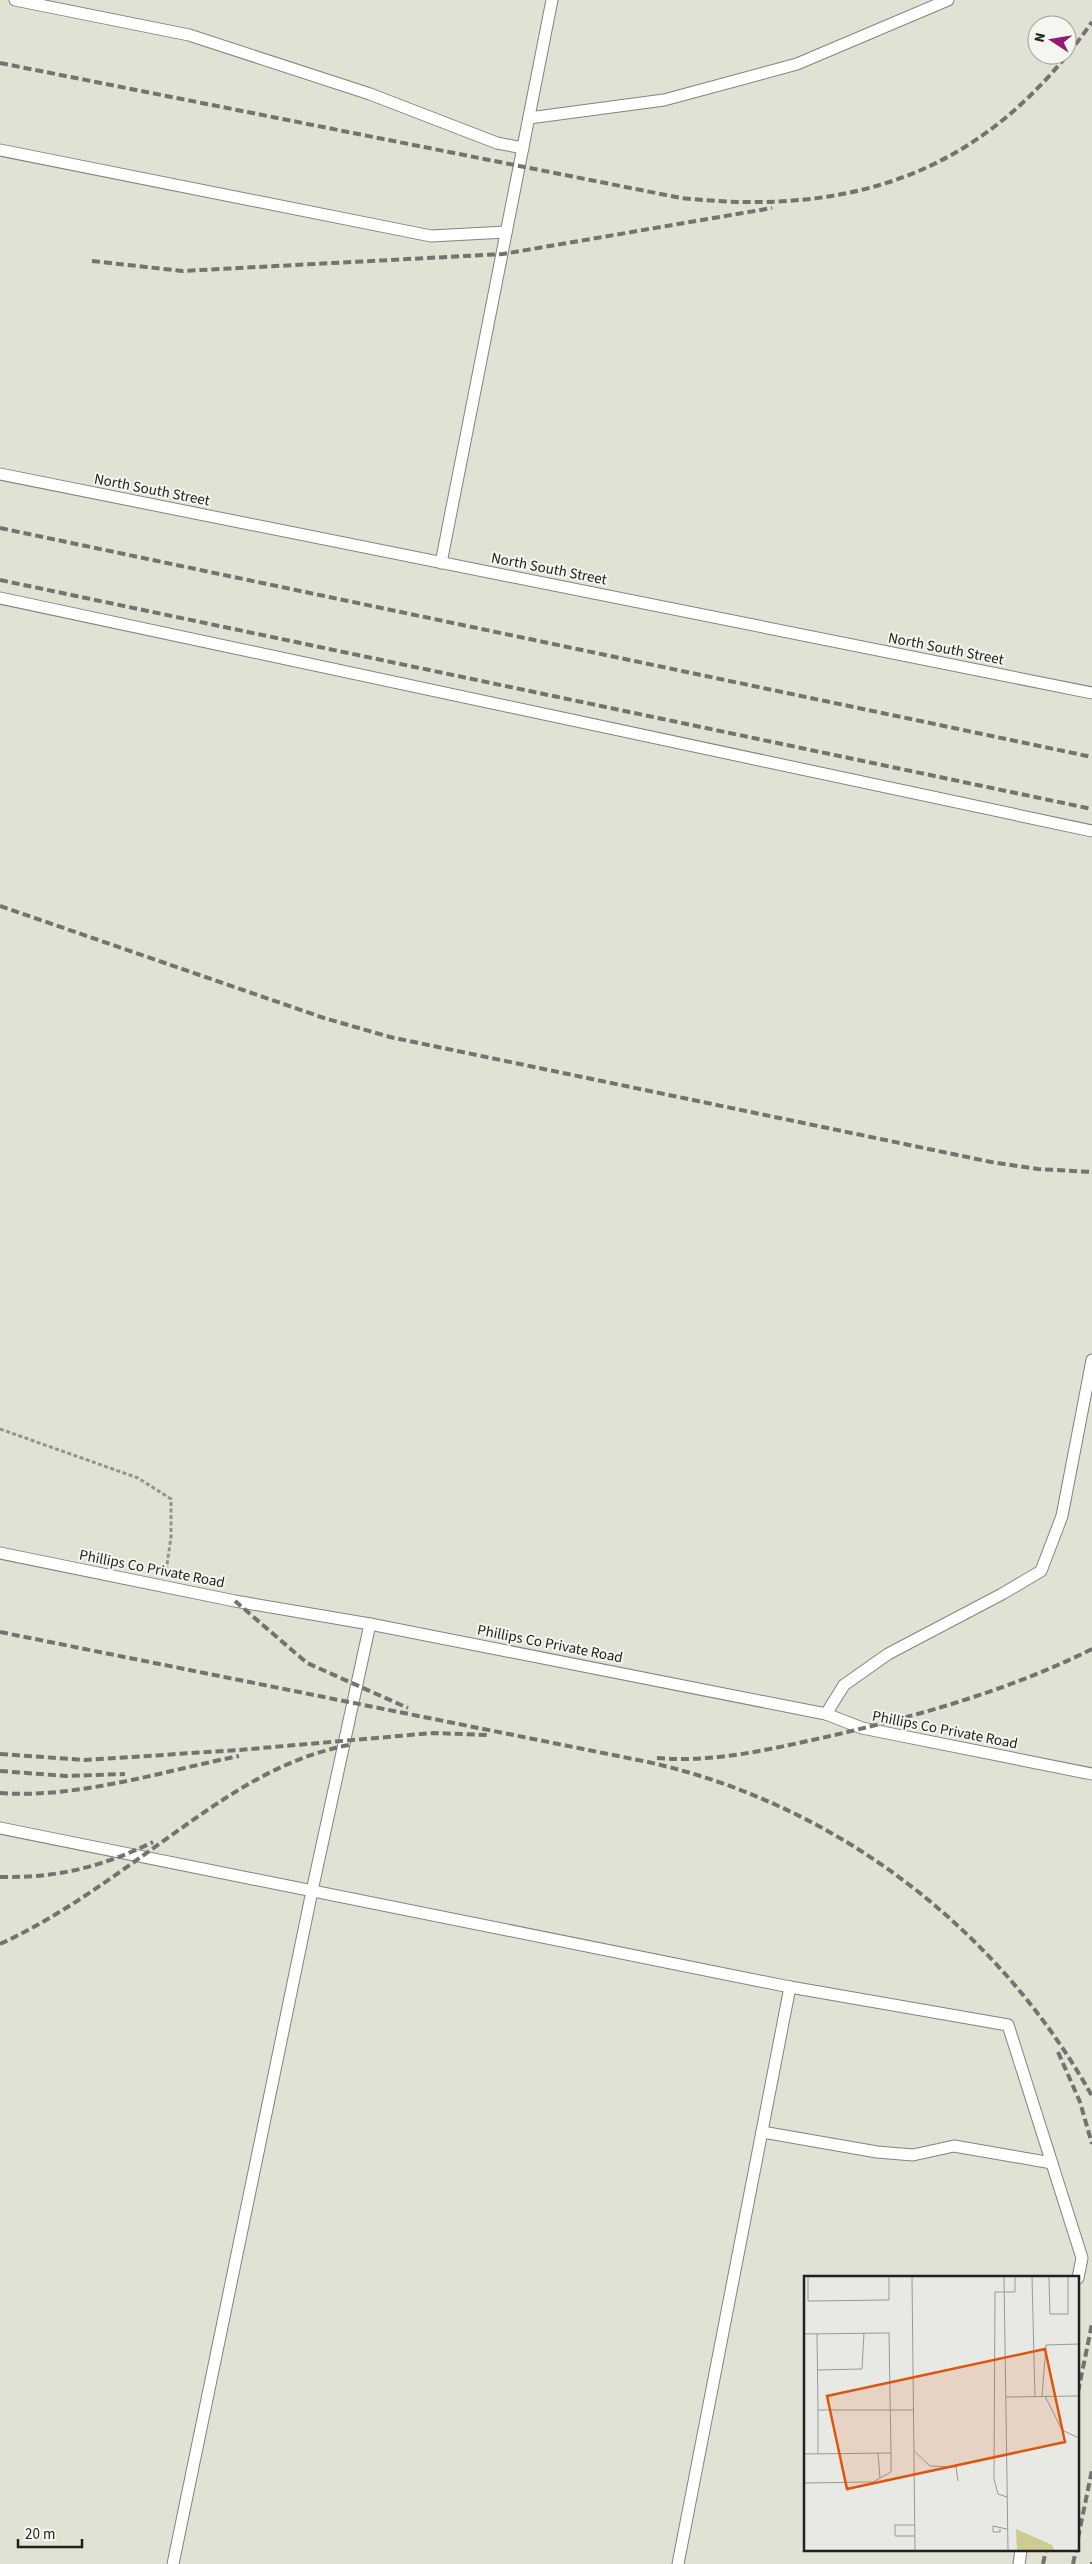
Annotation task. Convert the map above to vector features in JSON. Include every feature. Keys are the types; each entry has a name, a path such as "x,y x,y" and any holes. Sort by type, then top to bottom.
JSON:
{"lane":[{"path":"15,0 190,35 370,94 497,143 523,148"},
{"path":"441,563 552,0"},
{"path":"529,118 664,100 798,64 948,0"},
{"path":"0,150 431,236 506,232"},
{"name":"North South Street","path":"0,474 1092,693"},
{"path":"0,598 1092,831"},
{"path":"826,1714 844,1685 888,1654 1002,1594 1040,1571 1062,1516 1092,1360"},
{"name":"Phillips Co Private Road","path":"0,1553 826,1714 862,1728 1092,1774"},
{"path":"173,2564 312,1891 370,1624"},
{"path":"0,1828 790,1987 1008,2025 1082,2258 1078,2276"},
{"path":"678,2564 790,1987"},
{"path":"762,2132 877,2152 912,2155 954,2146 1052,2163"}],"path":[{"path":"0,1428 138,1478 171,1498 171,1537 163,1586"}],"shaded area":[{"path":"0,0 1092,0 1092,2564 0,2564"}],"railway":[{"path":"0,63 681,198 745,202 805,199 861,190 914,173 963,148 1009,115 1052,73 1092,22"},
{"path":"92,261 182,271 503,254 772,208"},
{"path":"0,528 1092,757"},
{"path":"0,580 1092,809"},
{"path":"0,906 324,1018 390,1037 991,1162 1038,1169 1092,1172"},
{"path":"235,1601 307,1663 408,1708"},
{"path":"0,1632 648,1762 717,1782 783,1808 846,1842 905,1882 960,1928 1009,1979 1054,2035 1092,2096"},
{"path":"657,1758 700,1759 721,1757 784,1746 860,1729 928,1711 995,1690 1028,1678 1092,1649"},
{"path":"0,1754 85,1760 239,1750 433,1733 487,1735"},
{"path":"0,1944 66,1908 211,1808 254,1781 300,1759 349,1745"},
{"path":"0,1793 29,1794 89,1788 239,1756"},
{"path":"0,1771 66,1776 125,1774"},
{"path":"0,1877 41,1875 79,1869 116,1858 153,1842"},
{"path":"1058,2052 1080,2102 1092,2144"},
{"path":"1080,2382 1092,2324"},
{"path":"1080,2528 1092,2470"},
{"path":"1043,2564 1046,2552"},
{"path":"1073,2564 1076,2552"}]}
